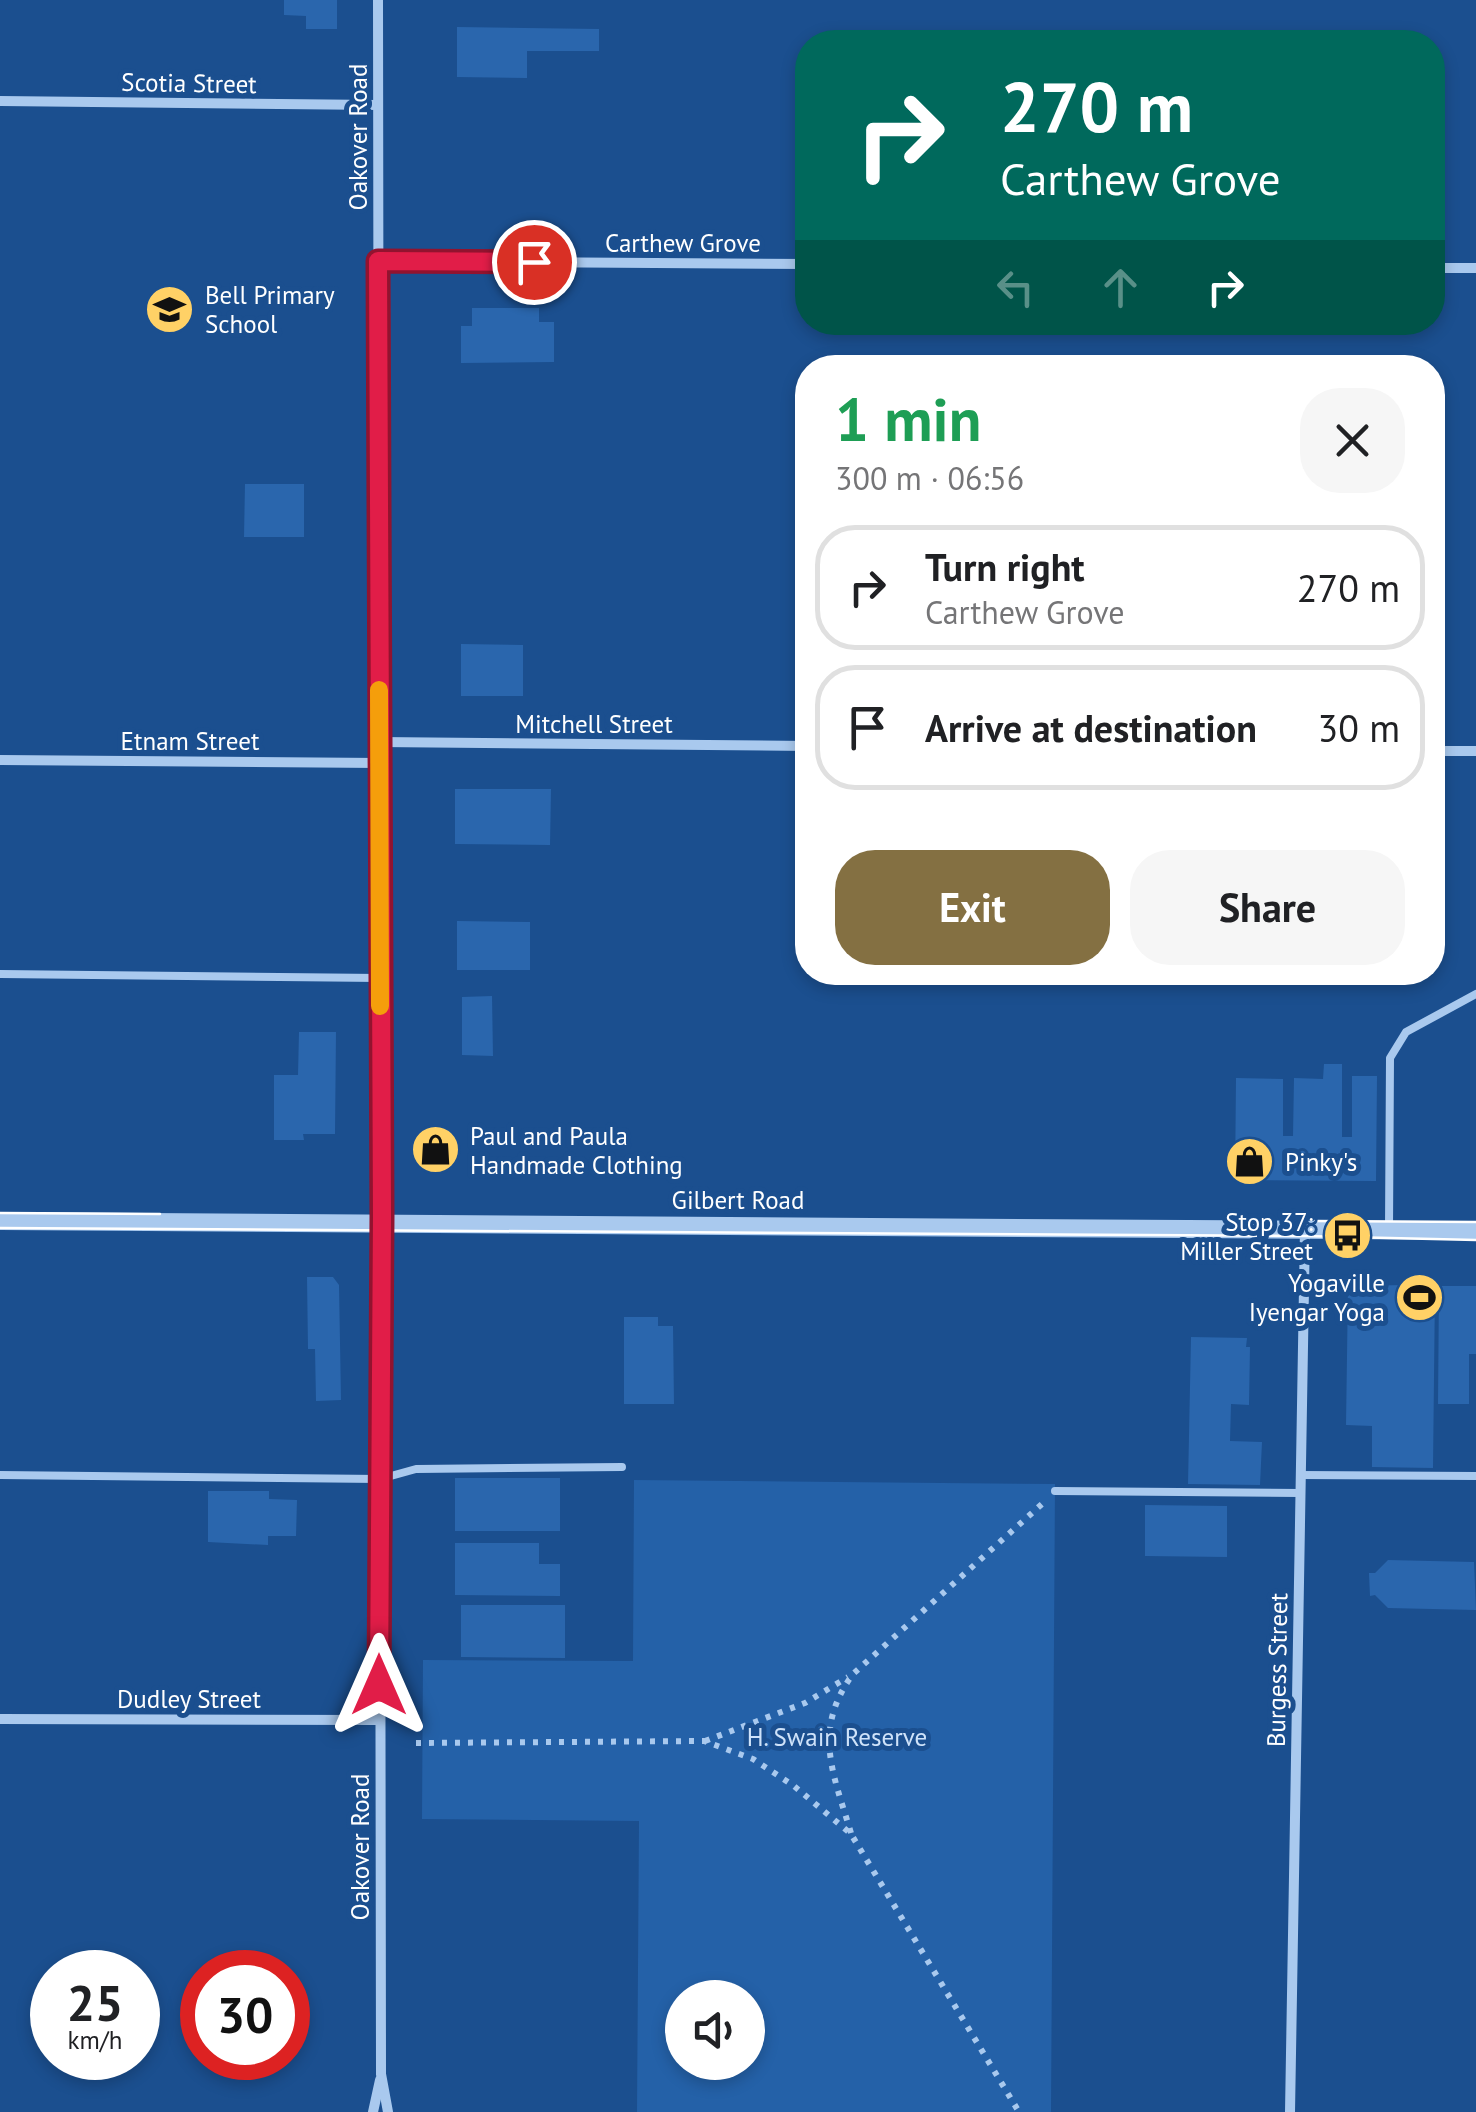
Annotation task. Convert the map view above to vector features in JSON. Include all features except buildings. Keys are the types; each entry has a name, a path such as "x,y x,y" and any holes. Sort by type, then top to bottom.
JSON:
{"street":[{"name":"Oakover Road","path":"378,0 379,1720 381,2074 388,2112"},
{"name":"Scotia Street","path":"0,101 378,105"},
{"name":"Carthew Grove","path":"378,261 795,264"},
{"path":"1445,268 1476,268"},
{"name":"Mitchell Street","path":"379,742 795,746"},
{"path":"1445,751 1476,751"},
{"name":"Etnam Street","path":"0,760 380,763"},
{"name":"Gilbert Road","path":"0,1220 1476,1231"},
{"name":"Burgess Street","path":"1290,2112 1305,1229"},
{"name":"Dudley Street","path":"0,1718 379,1720"},
{"name":"Oakover Road","path":"372,2112 381,2074"}],"lane":[{"path":"0,974 380,978"},
{"path":"1389,1230 1390,1058 1406,1032 1476,994"},
{"path":"0,1476 380,1479 416,1470 622,1467"},
{"path":"1300,1475 1476,1476"},
{"path":"1055,1492 1300,1492"}],"path":[{"path":"704,1742 805,1703 853,1674 1055,1492"},
{"path":"853,1674 838,1694 828,1731 828,1754 851,1834 1019,2112"},
{"path":"416,1743 704,1742 753,1759 794,1786 851,1834"}],"green space":[{"name":"H. Swain Reserve","path":"634,1480 1055,1484 1051,2112 637,2112 639,1821 422,1819 423,1660 633,1661"}],"tram line":[{"path":"0,1213 160,1214"},
{"path":"1315,1221 1476,1222"},
{"path":"0,1228 1476,1240"}],"slow traffic":[{"path":"379,690 380,1006"}],"place":[{"name":"Bell Primary School","path":"170,309"},
{"name":"Paul and Paula Handmade Clothing","path":"435,1150"},
{"name":"Pinky's","path":"1250,1162"},
{"name":"Stop 37: Miller Street","path":"1348,1236"},
{"name":"Yogaville Iyengar Yoga","path":"1420,1297"}],"route":[{"path":"379,1685 382,1216 378,261 534,262"}]}
